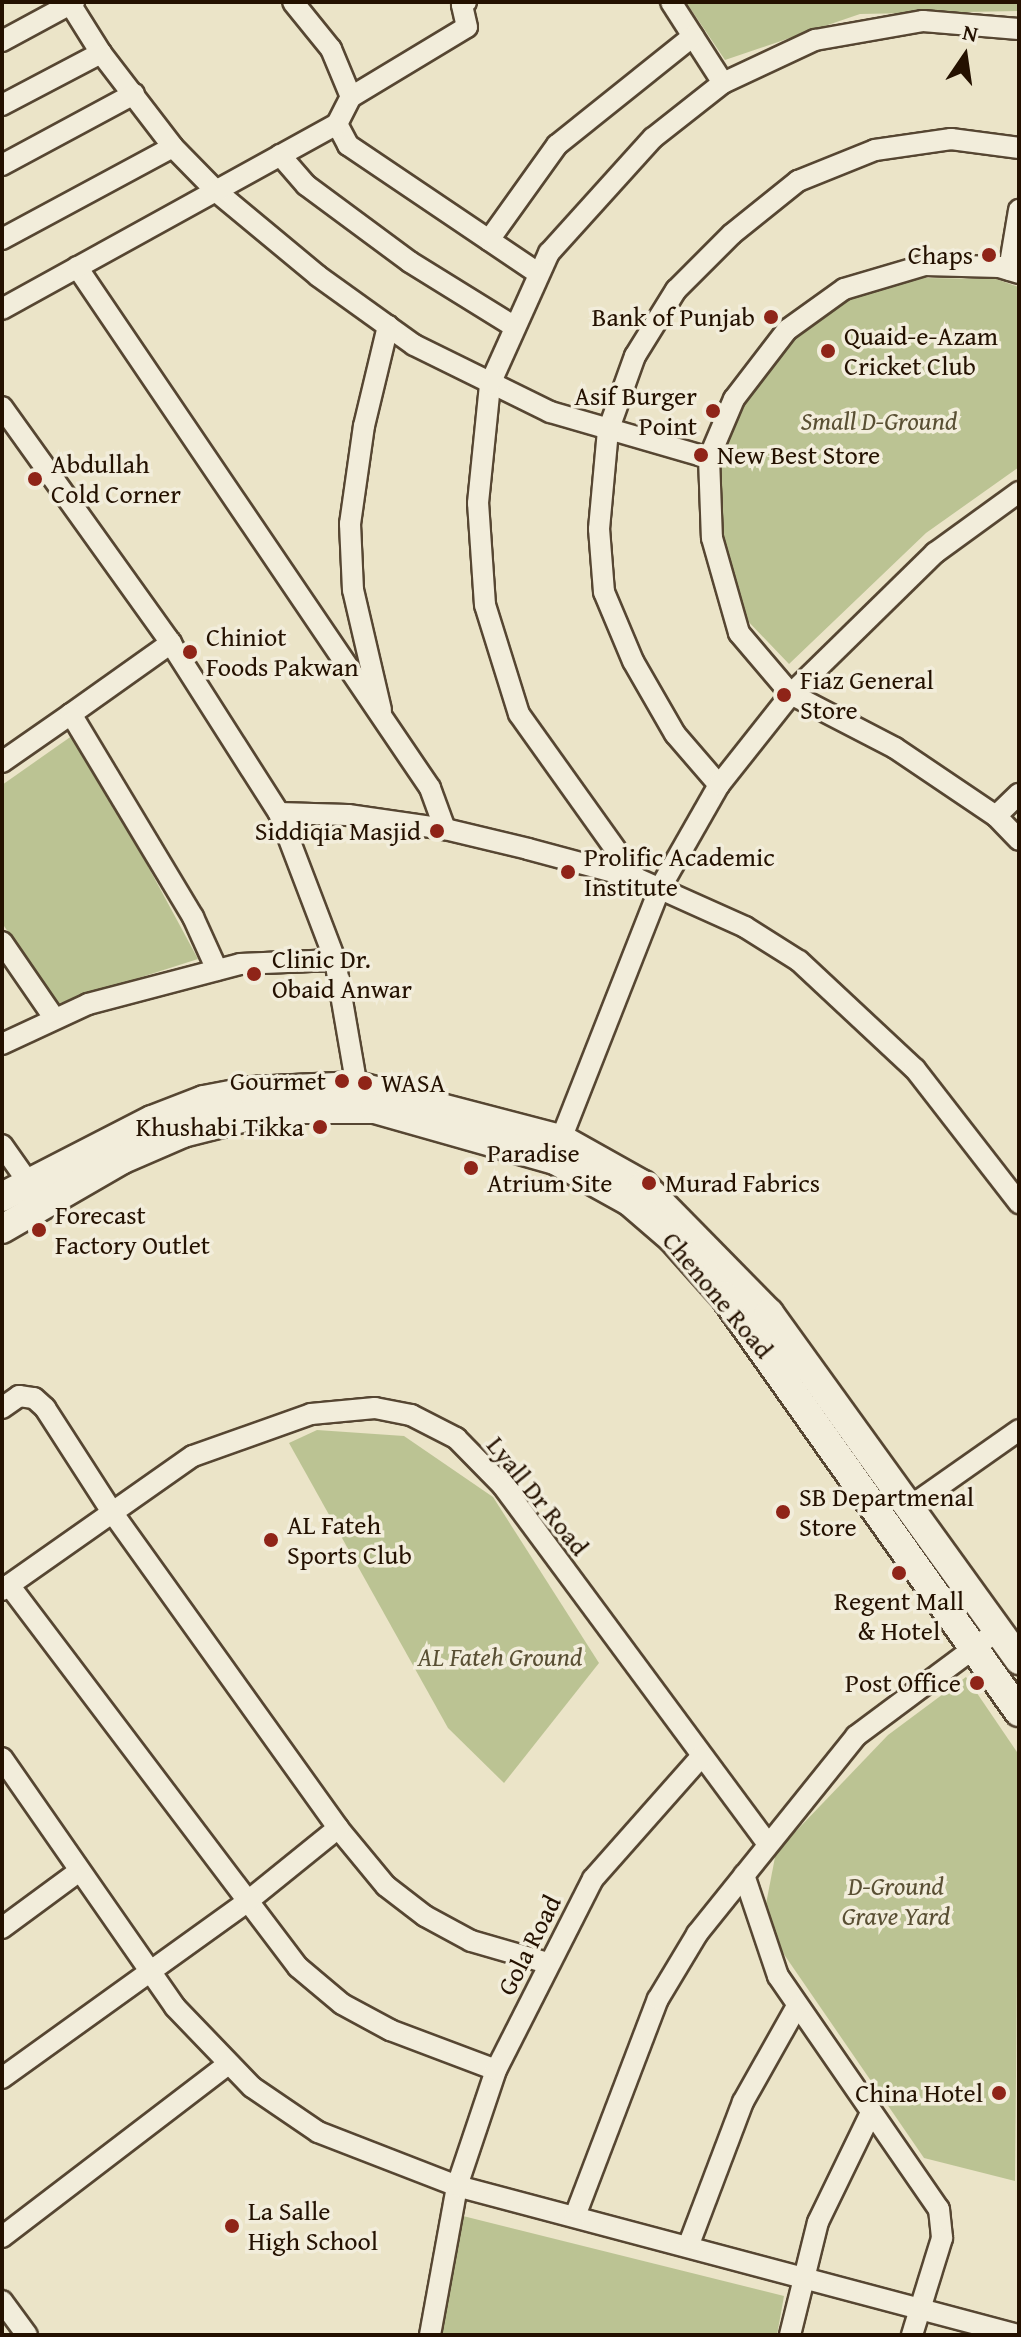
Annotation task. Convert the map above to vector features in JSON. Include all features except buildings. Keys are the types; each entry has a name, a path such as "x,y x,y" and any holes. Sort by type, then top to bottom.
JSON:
{"street":[{"path":"293,2 331,49 351,97"},
{"path":"2,309 337,124 351,97 467,27 462,5 466,2"},
{"path":"671,2 723,83"},
{"path":"2,41 71,3 101,53 173,147 217,192 388,326 490,384 608,431 709,458"},
{"path":"636,878 519,714 485,605 478,503 490,384 515,327 549,253 653,138 723,83 815,40 923,21 1019,29"},
{"path":"489,240 557,145 693,36"},
{"path":"2,105 101,53"},
{"path":"2,165 134,94"},
{"path":"337,124 348,145 539,274"},
{"path":"719,785 675,734 633,661 604,592 599,529 608,431 635,356 676,290 732,234 798,181 875,150 936,141 1019,148"},
{"path":"2,239 173,147"},
{"path":"280,155 306,185 341,211 515,327"},
{"path":"1019,210 1014,272 925,265 844,289 787,330 734,399 709,458 712,538 739,633 791,694 895,748 996,816 1019,840"},
{"path":"77,267 430,788 445,829"},
{"path":"383,719 353,590 350,524 364,426 388,326"},
{"path":"2,407 171,643 279,813 335,960 359,1097"},
{"path":"561,1139 659,890 719,785 791,694 935,553 1019,492"},
{"path":"2,762 171,643"},
{"path":"71,714 193,917 217,970"},
{"path":"996,816 1019,794"},
{"path":"279,813 335,814 445,829 636,878 745,927 799,961 850,1006 958,1118 1019,1203"},
{"path":"2,942 55,1019"},
{"path":"2,1044 88,1004 240,964 335,960"},
{"name":"Chenone Road","path":"2,1197 97,1144 204,1100 251,1091 359,1097 561,1139 643,1185 769,1313 1019,1660"},
{"name":"Chenone Road","path":"2,1229 121,1160 183,1133 278,1109 359,1097 555,1160 629,1201 672,1238 782,1372 1019,1712"},
{"path":"2,1145 28,1182"},
{"path":"2,1408 19,1396 34,1398 45,1408 112,1512 338,1828 386,1886 425,1916 471,1941 547,1963"},
{"name":"Lyall Dr Road","path":"6,1587 193,1456 311,1414 375,1408 432,1424 482,1461 503,1486 700,1758 768,1844"},
{"path":"911,1506 1019,1430"},
{"path":"6,1587 298,1967 342,2004 390,2030 496,2070"},
{"path":"575,2216 658,1999 697,1934 856,1736 998,1630"},
{"path":"2,1758 150,1972 227,2065 318,2132 457,2186 689,2244 916,2311 1018,2335"},
{"name":"Gola Road","path":"430,2335 457,2186 496,2070 547,1963 593,1879 700,1758"},
{"path":"2,2078 248,1901 338,1828"},
{"path":"2,1928 78,1872"},
{"path":"744,1875 764,1943 797,2006 939,2209 942,2238 916,2311 912,2335"},
{"path":"689,2244 743,2102 797,2006"},
{"path":"2,2237 227,2065"},
{"path":"790,2335 802,2277 829,2194 871,2113"},
{"path":"2,2301 27,2335"}],"green space":[{"path":"686,2 1019,2 1019,11 860,14 725,60"},
{"name":"Small D-Ground","path":"923,278 996,279 1019,287 1019,467 926,533 789,664 744,617 718,534 718,466 740,399 791,338 848,298"},
{"path":"76,733 198,959 57,1004 2,923 2,785"},
{"name":"AL Fateh Ground","path":"317,1430 404,1436 493,1497 599,1663 504,1783 448,1728 289,1443"},
{"name":"D-Ground Grave Yard","path":"966,1677 1019,1755 1015,2181 924,2158 770,1934 766,1904 776,1852 888,1735"},
{"path":"459,2215 784,2296 777,2335 438,2335"}],"place":[{"name":"Chaps","path":"989,255"},
{"name":"Bank of Punjab","path":"771,317"},
{"name":"Quaid-e-Azam Cricket Club","path":"828,351"},
{"name":"Asif Burger Point","path":"713,411"},
{"name":"New Best Store","path":"701,455"},
{"name":"Abdullah Cold Corner","path":"35,479"},
{"name":"Chiniot Foods Pakwan","path":"190,652"},
{"name":"Fiaz General Store","path":"784,695"},
{"name":"Siddiqia Masjid","path":"437,831"},
{"name":"Prolific Academic Institute","path":"568,872"},
{"name":"Clinic Dr. Obaid Anwar","path":"254,974"},
{"name":"Gourmet","path":"342,1081"},
{"name":"WASA","path":"365,1083"},
{"name":"Khushabi Tikka","path":"320,1127"},
{"name":"Paradise Atrium Site","path":"471,1168"},
{"name":"Murad Fabrics","path":"649,1183"},
{"name":"Forecast Factory Outlet","path":"39,1230"},
{"name":"SB Departmenal Store","path":"783,1512"},
{"name":"AL Fateh Sports Club","path":"271,1540"},
{"name":"Regent Mall & Hotel","path":"899,1573"},
{"name":"Post Office","path":"977,1683"},
{"name":"China Hotel","path":"999,2093"},
{"name":"La Salle High School","path":"232,2226"}]}
